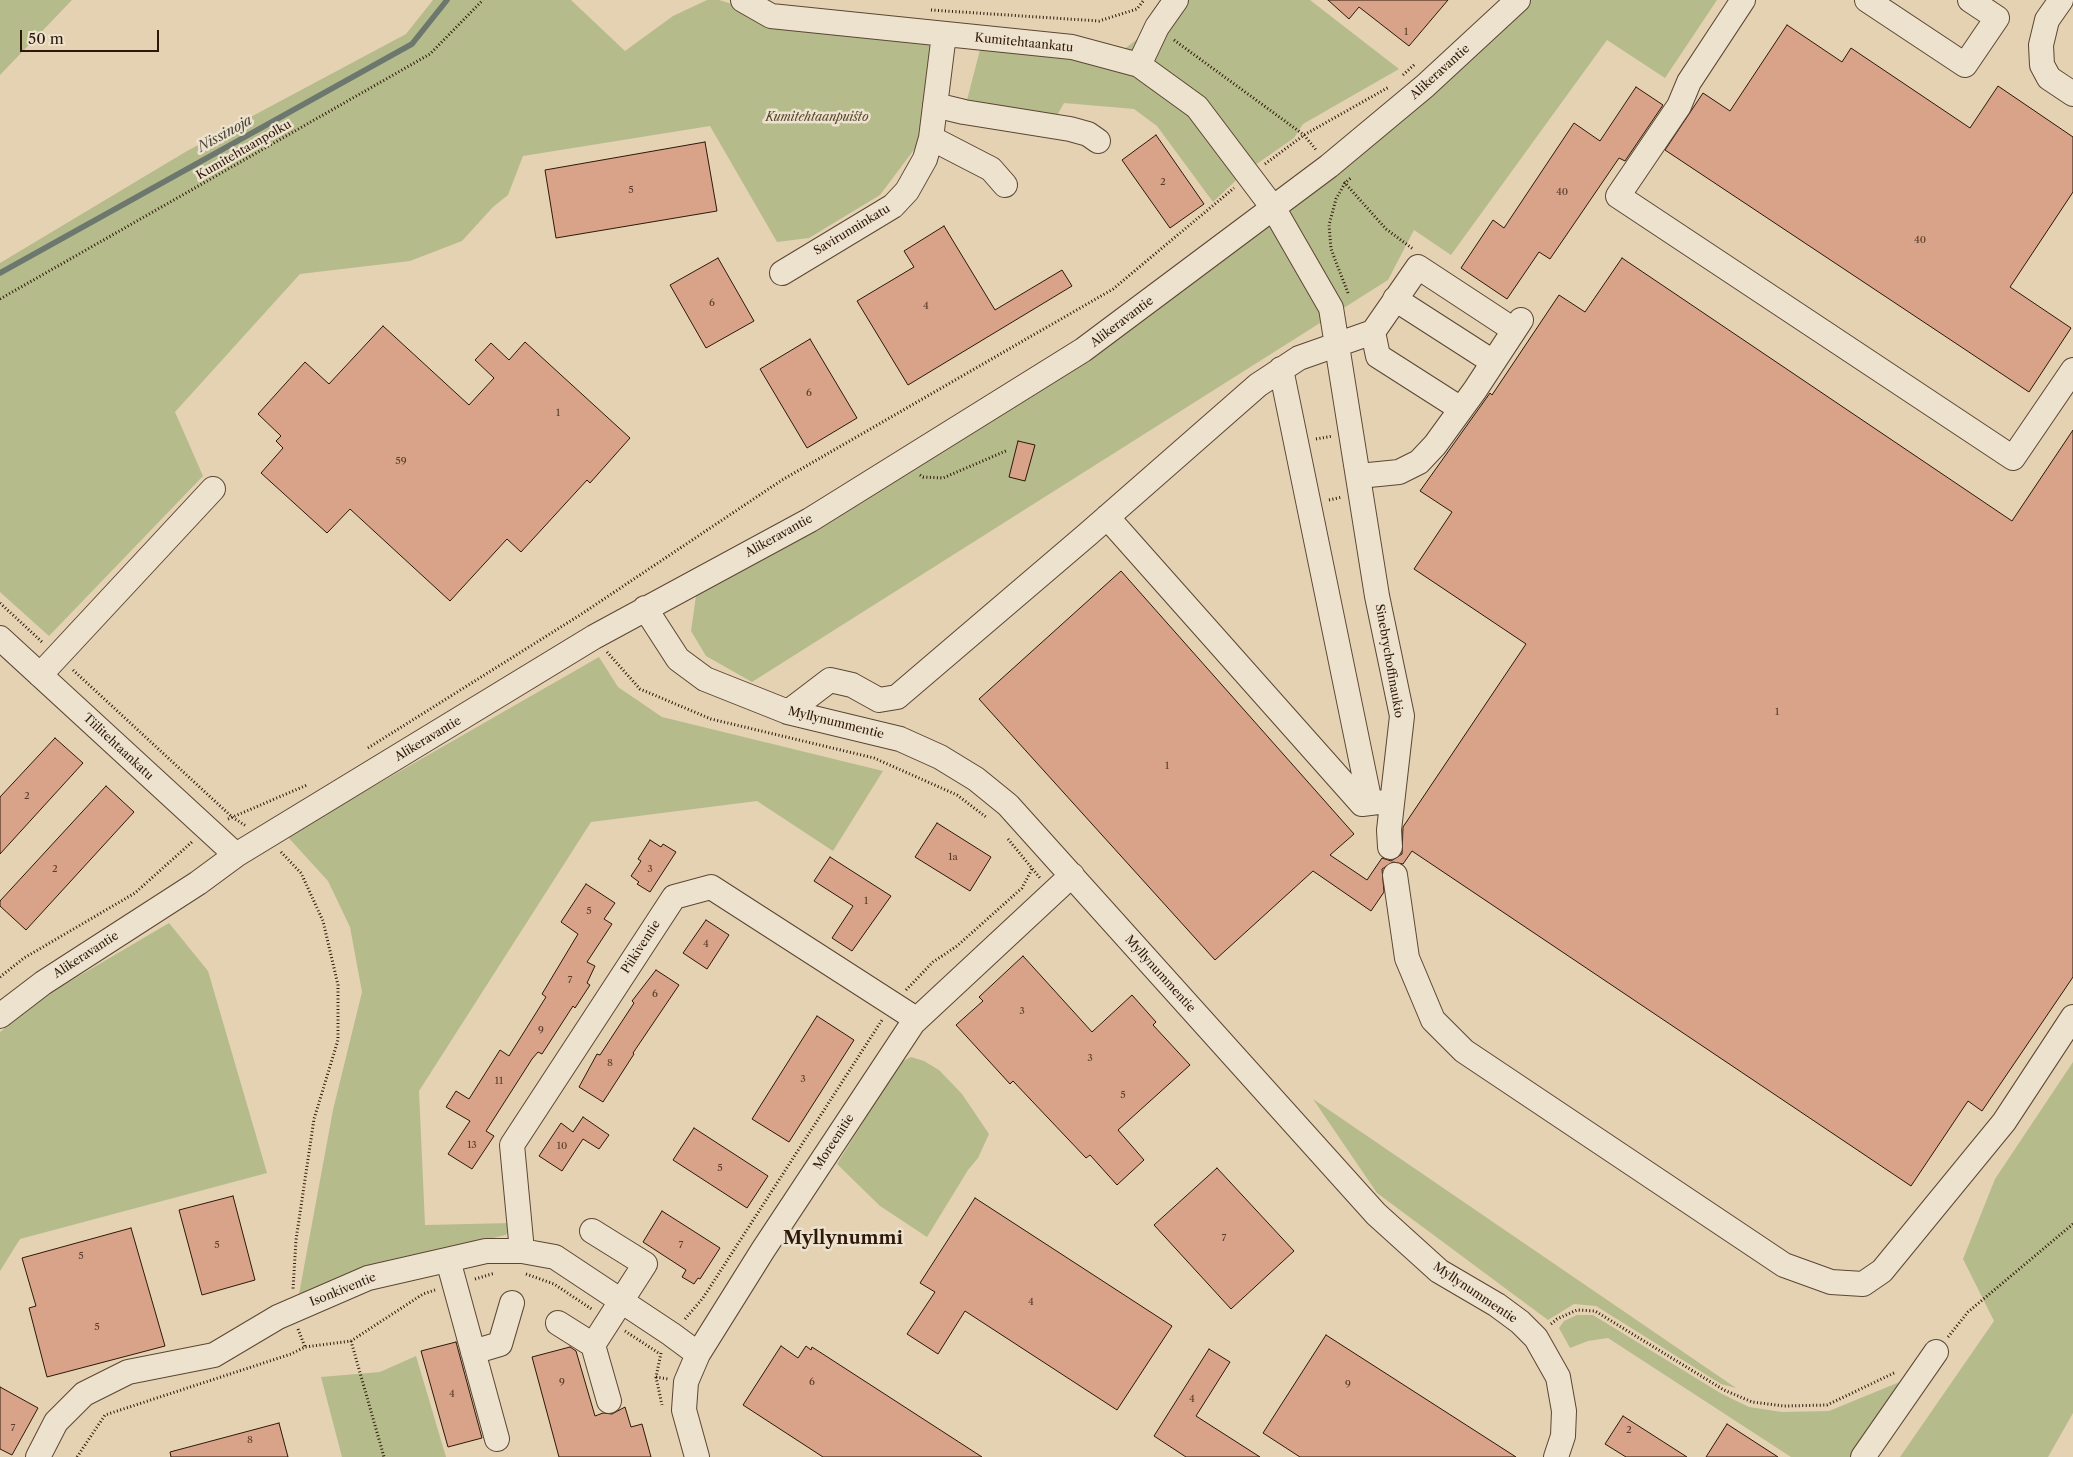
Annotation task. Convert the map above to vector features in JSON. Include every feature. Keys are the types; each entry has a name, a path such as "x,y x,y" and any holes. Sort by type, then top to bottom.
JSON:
{"street":[{"name":"Kumitehtaankatu","path":"744,0 771,16 1072,47 1139,65 1197,107 1274,208"},
{"path":"1139,65 1157,27 1176,0"},
{"name":"Alikeravantie","path":"0,1016 43,983 198,883 236,855 267,838 594,637 810,520 1083,350 1274,208 1337,174 1425,86 1518,0"},
{"path":"1743,0 1688,82 1679,106 1618,196 2013,458 2073,370"},
{"path":"1867,0 1965,65 1997,18 1970,0"},
{"path":"2061,0 2048,20 2042,45 2042,65 2048,78 2073,94"},
{"name":"Savirunninkatu","path":"782,273 893,206 912,183 925,159 931,138 944,34"},
{"path":"935,105 956,111 1070,129 1088,134 1098,141"},
{"path":"931,138 991,169 1005,185"},
{"name":"Sinebrychoffinaukio","path":"1274,208 1331,308 1378,596 1402,716 1381,801 1390,847"},
{"path":"788,712 830,680 852,685 879,700 897,697 1258,385 1299,358 1373,332 1418,267 1517,325 1461,409 1435,445 1419,462 1399,472 1359,476"},
{"path":"1395,299 1493,362"},
{"path":"1373,332 1378,356 1461,409"},
{"path":"1107,517 1362,804 1381,801 1281,370"},
{"path":"40,675 213,489"},
{"name":"Myllynummentie","path":"645,608 678,658 705,679 788,712 900,740 940,757 976,779 1008,805 1376,1214 1440,1271 1497,1305 1520,1322 1536,1338 1558,1377 1564,1411 1563,1436 1556,1457"},
{"name":"Tiilitehtaankatu","path":"0,638 236,855"},
{"path":"1395,875 1407,958 1433,1020 1464,1051 1784,1265 1831,1282 1863,1284 1882,1271 2004,1122 2073,1017"},
{"name":"Moreenitie","path":"697,1457 684,1410 686,1382 698,1354 763,1250 916,1019 1072,876"},
{"name":"Piikiventie","path":"522,1262 512,1145 674,896 711,886 916,1019"},
{"path":"592,1230 645,1264 593,1345"},
{"name":"Isonkiventie","path":"38,1457 56,1422 84,1394 128,1372 214,1355 292,1311 368,1278 486,1251 522,1262 555,1258 615,1311 698,1354"},
{"path":"448,1260 497,1439"},
{"path":"473,1352 500,1344 512,1303"},
{"path":"558,1323 593,1345 609,1401"},
{"path":"1863,1457 1936,1352"}],"path":[{"name":"Kumitehtaanpolku","path":"0,299 430,54 483,0"},
{"path":"922,9 1099,21 1138,9 1144,0"},
{"path":"1138,9 1157,27 1304,135 1337,174"},
{"path":"1399,78 1418,61"},
{"path":"360,753 580,615 782,480 1113,289 1248,176 1304,135 1394,83"},
{"path":"904,461 923,477 943,478 1008,450"},
{"path":"0,602 232,818 267,838 301,873 324,921 338,985 338,1040 314,1119 296,1240 292,1311 305,1347"},
{"path":"580,615 594,637 640,689 711,719 874,758 957,795 989,819"},
{"path":"0,977 24,958 135,893 175,855 208,829 310,784"},
{"path":"1003,832 1032,869 1054,892"},
{"path":"1936,1352 1968,1312 2073,1224"},
{"path":"522,1262 554,1284 615,1311 660,1354"},
{"path":"77,1457 105,1415 291,1354 305,1347 351,1341 424,1294 498,1272"},
{"path":"1536,1338 1557,1319 1577,1310 1595,1311 1724,1390 1752,1402 1784,1406 1826,1405 1902,1369"},
{"path":"351,1341 384,1457"}],"green space":[{"path":"0,0 72,0 0,75"},
{"name":"Kumitehtaanpuisto","path":"433,0 571,0 625,51 673,16 707,0 719,0 771,16 944,34 919,143 880,195 809,238 777,242 710,126 523,156 508,195 493,207 462,241 410,261 300,274 175,412 203,476 49,636 0,592 0,263 187,151 406,34"},
{"path":"1187,0 1310,0 1399,69 1303,124 1294,138 1245,172 1213,202 1157,126 1134,109 1064,103 1055,119 966,104 983,38 1113,58"},
{"path":"1518,0 1717,0 1665,78 1607,40 1451,255 1414,230 1388,280 752,682 706,656 691,631 696,596 819,527 1083,350"},
{"path":"599,657 618,687 662,717 883,771 833,851 757,801 591,822 419,1091 425,1225 512,1223 506,1235 388,1262 299,1294 333,1110 362,992 350,927 328,881 287,836"},
{"path":"169,923 208,971 267,1173 20,1239 0,1271 0,1032 50,993"},
{"path":"911,1057 924,1061 939,1070 962,1094 989,1134 978,1158 968,1170 927,1237 880,1206 837,1164 888,1082 897,1064"},
{"path":"2073,1062 2073,1413 2048,1457 1900,1457 1994,1321 1963,1259 1995,1179"},
{"path":"1313,1099 1736,1388 1721,1384 1596,1306 1574,1304 1548,1320 1377,1193"},
{"path":"1577,1315 1593,1315 1722,1394 1749,1407 1782,1412 1829,1411 1902,1381 1851,1457 1791,1457 1608,1338 1588,1341 1570,1348 1559,1328 1564,1321"},
{"path":"416,1356 446,1457 342,1457 321,1377 380,1372"}],"building":[{"path":"1328,0 1448,0 1409,46 1359,7 1349,19"},
{"path":"1787,25 1842,62 1851,48 1970,128 1998,86 2073,137 2073,192 2010,287 2071,328 2029,392 1665,150 1703,93 1730,111"},
{"path":"1636,87 1663,105 1625,161 1619,158 1550,259 1539,252 1507,299 1461,268 1493,220 1504,228 1574,123 1600,141"},
{"path":"1156,135 1204,204 1170,228 1122,160"},
{"path":"705,142 717,211 556,238 545,170"},
{"path":"944,226 995,310 1062,270 1072,286 908,385 857,301 914,267 904,251"},
{"path":"718,258 754,321 706,348 670,285"},
{"path":"1622,258 2012,521 2073,430 2073,977 1982,1111 1968,1101 1911,1186 1412,851 1403,864 1393,862 1382,869 1384,892 1371,911 1313,871 1215,960 979,699 1121,571 1354,834 1330,855 1367,880 1382,858 1391,861 1402,854 1403,827 1526,644 1414,569 1452,512 1420,491 1490,393 1492,395 1559,295 1585,312"},
{"path":"383,326 469,405 494,378 475,360 491,343 509,360 525,342 630,438 590,483 587,480 521,552 507,539 450,601 350,509 327,533 261,473 283,448 276,441 281,436 258,414 305,362 329,384"},
{"path":"810,339 857,418 807,448 760,369"},
{"path":"1018,441 1035,445 1025,481 1009,477"},
{"path":"55,738 83,763 0,854 0,797"},
{"path":"106,786 134,812 26,930 0,906 0,901"},
{"path":"937,823 991,857 970,891 915,857"},
{"path":"650,840 661,847 663,844 676,852 650,892 637,884 639,882 631,876 641,861 638,859"},
{"path":"830,857 891,896 852,951 832,938 853,906 814,881"},
{"path":"586,884 615,903 604,919 612,924 587,962 595,966 587,983 590,985 575,1008 573,1006 542,1054 538,1052 532,1059 486,1131 494,1136 472,1169 448,1154 470,1121 446,1107 456,1091 469,1099 500,1050 509,1056 546,997 542,994 578,934 561,922"},
{"path":"706,920 729,935 707,969 683,953"},
{"path":"1023,956 1092,1032 1132,995 1156,1022 1153,1025 1190,1065 1118,1130 1144,1160 1117,1185 1090,1155 1086,1158 1013,1081 1010,1084 956,1025 983,1001 979,997"},
{"path":"656,970 679,985 633,1053 603,1102 579,1087 597,1054 600,1055 634,1003 632,1001"},
{"path":"817,1016 854,1040 789,1142 752,1119"},
{"path":"583,1117 609,1135 599,1149 583,1139 562,1171 539,1156 561,1123 573,1132"},
{"path":"694,1128 768,1176 747,1208 673,1160"},
{"path":"1217,1168 1294,1251 1231,1309 1154,1225"},
{"path":"233,1196 255,1280 202,1295 179,1210"},
{"path":"975,1198 1172,1326 1117,1410 965,1311 938,1354 907,1334 935,1292 920,1283"},
{"path":"662,1211 720,1248 700,1279 698,1278 694,1284 682,1277 686,1270 643,1242"},
{"path":"131,1228 165,1346 47,1377 29,1308 36,1306 22,1258"},
{"path":"1326,1335 1516,1457 1300,1457 1263,1433"},
{"path":"456,1342 482,1438 448,1447 421,1351"},
{"path":"781,1346 798,1358 806,1346 811,1350 812,1347 982,1457 823,1457 743,1405"},
{"path":"570,1347 576,1351 595,1416 603,1413 612,1414 625,1407 631,1427 642,1424 651,1457 559,1457 532,1357"},
{"path":"1209,1349 1230,1362 1196,1416 1260,1457 1186,1457 1154,1436"},
{"path":"0,1387 38,1408 12,1455 0,1449"},
{"path":"1623,1416 1687,1457 1626,1457 1605,1444"},
{"path":"279,1423 288,1457 171,1457 170,1452"},
{"path":"1727,1424 1778,1457 1706,1457"}],"waterway":[{"name":"Nissinoja","path":"0,273 412,44 447,0"}],"district":[{"name":"Myllynummi","path":"843,1239"}]}
